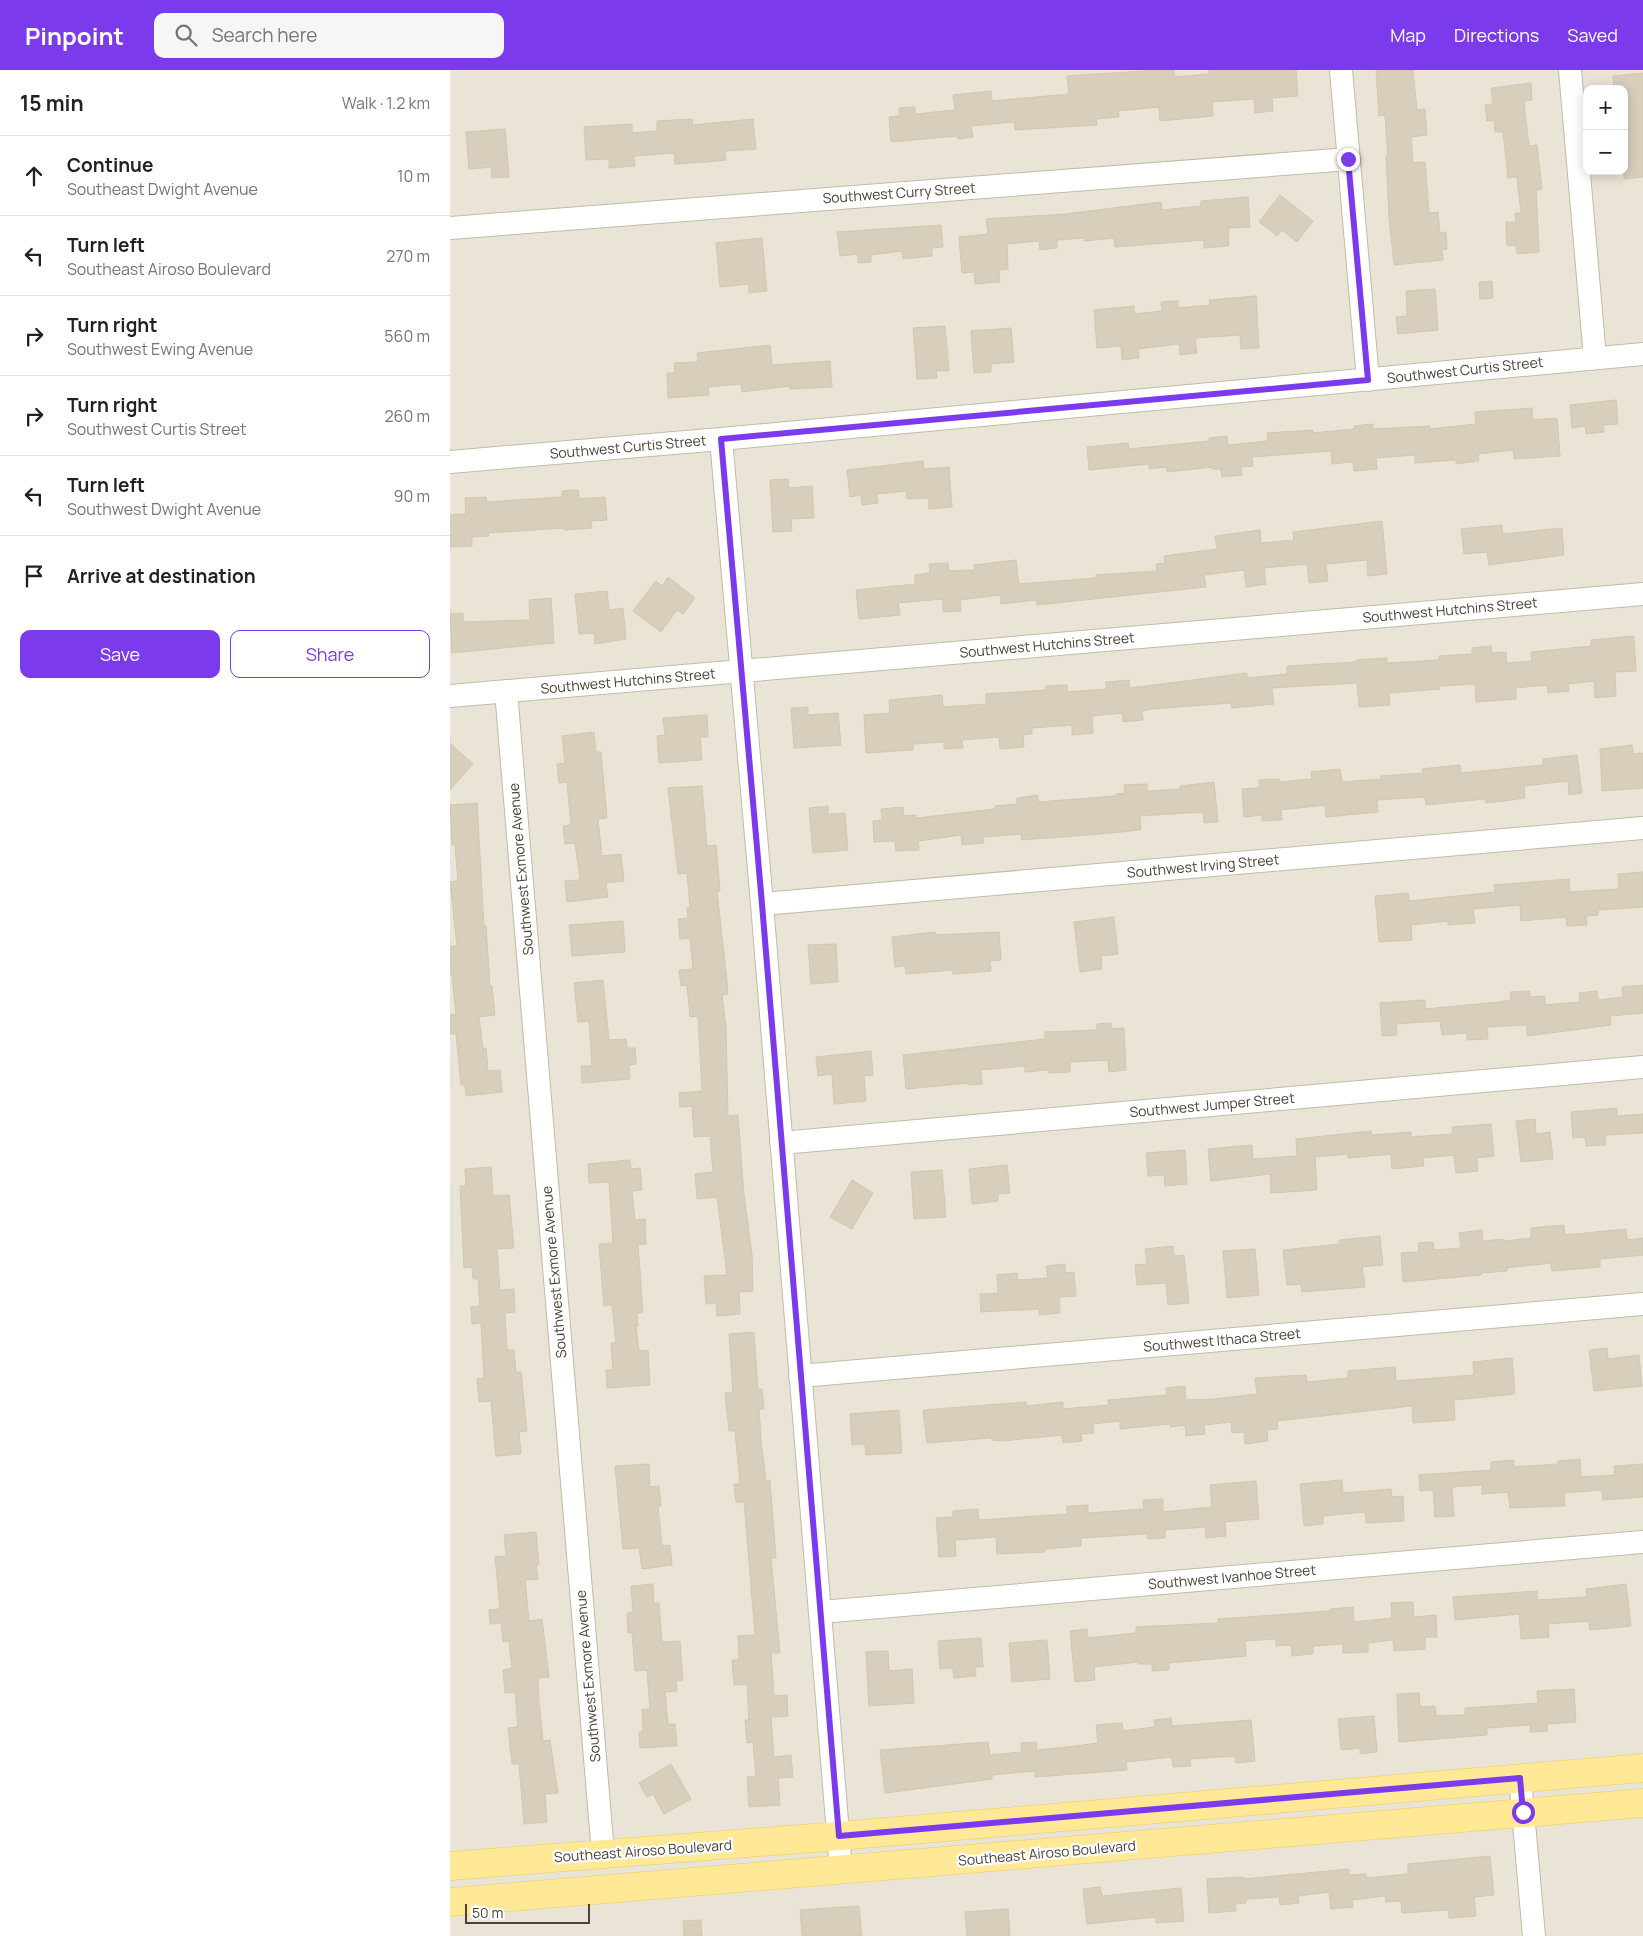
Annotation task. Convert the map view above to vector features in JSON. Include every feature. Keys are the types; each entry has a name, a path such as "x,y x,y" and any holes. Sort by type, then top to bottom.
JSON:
{"main road":[{"name":"Southeast Airoso Boulevard","path":"450,1866 839,1836 1643,1768"},
{"name":"Southeast Airoso Boulevard","path":"450,1902 1643,1803"}],"street":[{"path":"1341,70 1368,380"},
{"path":"1570,70 1595,358"},
{"name":"Southwest Curry Street","path":"450,228 1348,159"},
{"name":"Southwest Curtis Street","path":"450,462 721,439 1643,354"},
{"path":"721,439 762,904 841,1870"},
{"name":"Southwest Hutchins Street","path":"450,696 1643,594"},
{"name":"Southwest Exmore Avenue","path":"506,691 603,1854"},
{"name":"Southwest Irving Street","path":"762,904 1643,828"},
{"name":"Southwest Jumper Street","path":"781,1143 1643,1067"},
{"name":"Southwest Ithaca Street","path":"800,1376 1643,1304"},
{"name":"Southwest Ivanhoe Street","path":"821,1612 1643,1542"},
{"path":"1520,1778 1534,1936"}],"shaded area":[{"path":"450,70 1331,70 1338,151 450,220"},
{"path":"1350,70 1560,70 1584,350 1377,371"},
{"path":"1579,70 1643,70 1643,346 1603,348 1588,175 1628,175 1628,85 1583,85 1583,112"},
{"path":"1340,168 1357,372 450,453 450,237"},
{"path":"1643,363 1643,585 751,662 731,447"},
{"path":"712,449 731,663 450,687 450,470"},
{"path":"1643,602 1643,820 771,895 752,679"},
{"path":"733,681 828,1828 612,1845 516,698"},
{"path":"497,700 592,1847 450,1857 450,704"},
{"path":"1643,837 1643,1058 790,1133 772,912"},
{"path":"1643,1076 1643,1295 809,1367 791,1151"},
{"path":"1643,1313 1643,1534 830,1602 810,1384"},
{"path":"1643,1551 1643,1759 848,1826 831,1620"},
{"path":"1643,1776 1643,1794 1532,1803 1531,1786"},
{"path":"1512,1787 1513,1805 850,1860 849,1844"},
{"path":"1643,1811 1643,1936 1543,1936 1534,1820"},
{"path":"1515,1822 1524,1936 450,1936 450,1910"},
{"path":"830,1845 831,1862 450,1893 450,1874"}],"building":[{"path":"1174,70 1175,77 1209,74 1209,70 1296,70 1298,96 1272,98 1273,111 1255,113 1254,99 1212,102 1213,116 1160,121 1159,107 1118,111 1119,117 1096,119 1097,125 1015,130 1014,122 971,126 973,137 958,139 957,136 891,142 889,117 900,116 899,108 915,107 915,114 955,110 953,95 991,91 992,101 1069,94 1067,76"},
{"path":"1376,70 1413,70 1417,110 1425,109 1427,135 1411,137 1413,163 1425,162 1429,213 1438,212 1440,233 1446,232 1447,249 1442,250 1443,260 1394,265 1389,217 1385,115 1379,116"},
{"path":"1643,73 1643,177 1624,179 1624,175 1628,175 1628,85 1614,85 1613,76"},
{"path":"1531,83 1532,100 1524,101 1529,146 1537,145 1542,189 1536,190 1539,252 1517,254 1516,245 1507,246 1506,222 1516,222 1515,213 1521,213 1517,177 1508,178 1503,132 1495,132 1494,120 1487,121 1485,105 1493,104 1491,88"},
{"path":"692,119 693,125 753,119 756,149 725,151 726,160 707,162 675,164 674,153 634,156 635,166 609,168 609,159 586,160 584,127 632,124 632,133 657,131 657,121"},
{"path":"505,129 509,177 492,178 491,167 469,169 466,132"},
{"path":"1280,195 1313,221 1297,242 1282,230 1277,236 1259,222"},
{"path":"1248,197 1250,227 1228,228 1229,246 1204,248 1204,240 1115,247 1114,238 1084,241 1084,238 1057,240 1057,248 1040,250 1039,241 1007,244 1008,269 999,270 1000,282 975,284 974,272 962,273 959,237 988,234 986,219 1065,214 1161,202 1162,210 1201,206 1201,201"},
{"path":"941,225 943,247 932,248 932,256 903,259 902,251 871,255 871,262 858,263 858,254 840,256 837,232"},
{"path":"762,238 767,291 749,293 749,284 720,287 716,243"},
{"path":"1492,281 1493,298 1480,299 1479,282"},
{"path":"1435,289 1438,330 1398,334 1396,317 1407,316 1406,291"},
{"path":"1256,296 1259,348 1241,349 1240,335 1195,338 1197,353 1180,355 1179,344 1138,349 1139,358 1122,360 1121,346 1097,348 1094,310 1134,306 1134,314 1162,311 1161,302 1178,301 1178,308 1210,305 1209,300"},
{"path":"945,326 949,371 936,371 937,378 917,379 913,328"},
{"path":"1011,328 1014,362 991,364 991,372 974,373 971,331"},
{"path":"770,345 772,365 830,361 832,387 790,389 790,386 742,392 741,384 708,387 709,395 668,398 667,373 675,373 674,363 698,362 697,353"},
{"path":"1616,400 1618,424 1603,425 1604,432 1586,434 1585,426 1572,428 1570,405"},
{"path":"1532,408 1533,420 1557,418 1560,456 1514,459 1513,450 1478,454 1479,461 1456,464 1456,460 1415,463 1415,455 1376,458 1377,469 1354,471 1353,462 1332,464 1331,451 1252,457 1253,466 1241,467 1242,475 1222,477 1221,469 1212,469 1212,467 1167,472 1166,467 1149,469 1149,464 1089,470 1087,447 1128,443 1129,449 1209,441 1209,438 1227,436 1228,445 1268,441 1267,433 1313,430 1313,433 1354,429 1354,426 1373,424 1373,429 1430,426 1430,429 1476,424 1475,412"},
{"path":"923,461 924,469 949,467 952,507 929,509 928,498 907,499 906,491 877,494 878,503 862,505 861,495 850,497 847,470"},
{"path":"788,479 789,488 812,486 814,518 791,519 792,531 773,532 770,480"},
{"path":"578,490 579,499 605,497 607,520 591,521 592,528 488,533 489,536 472,537 472,546 450,547 450,515 466,514 465,498 486,497 487,502 562,497 562,491"},
{"path":"1382,521 1387,574 1368,576 1367,560 1326,564 1328,581 1309,583 1307,564 1264,568 1266,584 1246,587 1244,570 1204,575 1206,587 1037,605 1036,600 1001,604 1000,595 960,600 961,611 943,612 943,599 898,603 900,615 859,619 856,590 915,584 915,575 930,573 929,564 948,563 949,571 975,570 974,565 1016,560 1019,584 1096,578 1096,575 1157,571 1156,564 1165,563 1164,556 1217,549 1215,536 1260,530 1261,543 1294,540 1293,532"},
{"path":"1502,525 1503,534 1562,528 1564,555 1489,565 1487,552 1464,554 1461,529"},
{"path":"668,577 695,598 683,614 677,610 661,632 633,611 656,581 662,586"},
{"path":"607,591 609,610 623,608 626,639 595,644 594,633 579,634 575,594"},
{"path":"551,598 554,643 452,653 450,614 463,613 463,622 530,620 529,600"},
{"path":"1634,636 1636,671 1615,672 1616,696 1595,698 1594,681 1568,684 1569,691 1548,693 1547,685 1516,688 1516,699 1476,702 1475,684 1439,686 1440,689 1389,693 1390,705 1359,707 1357,683 1272,688 1274,704 1232,708 1231,703 1152,709 1142,711 1143,720 1123,722 1122,713 1092,716 1093,733 1072,735 1072,725 1032,728 1032,734 1023,735 1024,747 1000,749 999,737 962,740 963,748 944,749 944,742 913,744 913,750 866,753 864,715 890,713 889,700 942,695 943,707 986,704 986,694 1046,690 1046,686 1067,685 1067,692 1106,689 1106,682 1129,680 1130,688 1247,673 1247,678 1287,674 1287,666 1356,662 1356,660 1387,658 1387,663 1439,660 1439,656 1472,654 1472,648 1491,646 1492,653 1506,652 1507,663 1532,661 1531,652 1591,646 1591,640"},
{"path":"808,707 808,715 838,713 841,745 794,748 791,708"},
{"path":"707,715 708,737 700,737 702,760 659,763 657,736 665,735 663,718"},
{"path":"594,732 596,752 601,752 607,818 598,819 602,856 621,854 624,881 606,883 608,897 567,902 565,881 580,880 575,843 565,844 563,826 571,825 567,782 559,783 557,764 565,763 562,736"},
{"path":"450,743 473,764 450,790"},
{"path":"1632,745 1633,754 1643,753 1643,788 1602,791 1600,749"},
{"path":"1577,755 1582,793 1569,795 1568,781 1524,786 1525,798 1486,803 1485,799 1426,805 1425,797 1377,800 1378,812 1326,817 1325,805 1281,810 1282,820 1262,821 1262,815 1244,817 1242,789 1259,788 1259,780 1279,779 1279,782 1312,779 1311,772 1340,769 1342,782 1381,779 1381,776 1423,773 1422,769 1460,765 1461,773 1543,765 1543,759"},
{"path":"1214,782 1218,822 1204,823 1203,812 1140,816 1141,830 1100,834 1022,840 1021,834 983,837 984,843 962,845 961,835 918,841 919,850 896,851 895,841 874,842 873,821 882,820 881,809 903,807 904,816 916,815 916,818 995,809 995,806 1017,804 1017,798 1038,795 1038,802 1116,796 1116,794 1125,793 1124,785 1147,784 1147,791 1180,789 1180,786"},
{"path":"702,786 707,846 716,845 720,891 717,891 728,994 722,995 726,1028 728,1116 738,1115 744,1195 752,1255 753,1291 739,1292 740,1314 717,1316 716,1303 706,1304 704,1276 727,1275 717,1197 697,1199 695,1174 713,1172 710,1136 694,1137 692,1106 680,1107 679,1093 702,1091 698,1016 690,1017 687,985 681,986 679,970 693,969 690,938 680,939 678,919 688,918 687,908 690,907 687,873 678,874 668,788"},
{"path":"477,803 484,926 486,926 490,986 492,986 495,1015 479,1017 483,1049 486,1048 488,1071 500,1070 502,1092 466,1096 465,1085 461,1085 456,1034 451,1034 450,1027 450,1015 456,1014 452,975 450,975 450,946 457,946 450,882 458,881 455,845 452,845 450,805"},
{"path":"828,806 828,814 845,813 848,850 813,853 809,808"},
{"path":"1643,872 1643,907 1598,910 1598,915 1586,916 1587,925 1567,926 1566,917 1521,921 1520,905 1473,909 1475,923 1448,925 1448,921 1411,925 1412,940 1379,942 1375,896 1408,893 1409,901 1495,892 1494,885 1569,879 1570,892 1619,889 1618,874"},
{"path":"1114,917 1118,954 1101,956 1102,969 1080,972 1074,922"},
{"path":"623,921 625,952 572,956 569,925"},
{"path":"935,932 935,935 999,932 1001,960 990,961 991,971 953,974 953,970 906,974 905,966 895,967 892,937"},
{"path":"836,944 838,982 811,984 808,945"},
{"path":"603,980 609,1040 626,1039 627,1048 635,1048 636,1064 629,1065 630,1079 582,1083 581,1066 592,1066 589,1021 578,1022 574,983"},
{"path":"1643,985 1643,1013 1610,1016 1611,1025 1527,1036 1527,1025 1487,1027 1488,1039 1467,1040 1467,1033 1442,1035 1440,1021 1396,1024 1397,1035 1382,1036 1380,1003 1425,1000 1425,1009 1500,1002 1511,1000 1510,992 1529,991 1530,997 1545,996 1545,1005 1580,1002 1579,993 1597,991 1598,1000 1623,997 1622,987"},
{"path":"1111,1023 1111,1029 1124,1028 1126,1070 1109,1072 1108,1060 1070,1062 1070,1072 1048,1073 1048,1070 1025,1072 1025,1066 981,1070 982,1084 969,1085 969,1083 906,1089 903,1055 1045,1039 1045,1032 1097,1030 1097,1024"},
{"path":"871,1051 873,1075 864,1076 866,1101 834,1104 832,1074 818,1076 816,1057"},
{"path":"1617,1108 1617,1116 1643,1114 1643,1133 1605,1135 1606,1145 1586,1146 1585,1137 1573,1138 1571,1112"},
{"path":"1535,1119 1536,1134 1550,1132 1553,1159 1521,1162 1516,1121"},
{"path":"1491,1124 1494,1156 1477,1158 1478,1171 1456,1173 1454,1155 1423,1158 1424,1166 1392,1169 1391,1154 1348,1158 1348,1154 1315,1157 1317,1190 1271,1193 1270,1174 1211,1181 1208,1149 1252,1145 1253,1159 1297,1156 1296,1139 1371,1131 1372,1135 1411,1132 1411,1137 1453,1134 1452,1127"},
{"path":"1185,1150 1187,1184 1165,1186 1164,1175 1148,1176 1146,1153"},
{"path":"630,1160 631,1169 640,1168 642,1190 632,1191 635,1220 645,1219 646,1244 638,1245 643,1312 637,1313 638,1326 636,1326 639,1351 648,1350 650,1385 607,1388 606,1370 613,1370 611,1343 616,1343 612,1305 604,1306 599,1244 613,1243 609,1182 589,1183 588,1164"},
{"path":"1007,1165 1010,1193 998,1194 998,1201 972,1204 969,1169"},
{"path":"491,1167 493,1196 509,1195 514,1248 497,1249 500,1290 514,1289 515,1312 505,1313 507,1350 514,1350 516,1372 521,1372 527,1431 519,1432 521,1454 496,1456 491,1401 479,1402 477,1379 484,1378 481,1323 472,1324 471,1307 480,1306 478,1279 473,1279 472,1267 464,1268 460,1186 466,1186 465,1169"},
{"path":"942,1170 946,1217 914,1219 911,1172"},
{"path":"852,1180 873,1193 852,1229 830,1217"},
{"path":"1564,1225 1565,1235 1626,1229 1627,1240 1643,1238 1643,1255 1600,1259 1600,1267 1552,1271 1551,1263 1507,1268 1507,1271 1481,1273 1481,1275 1403,1282 1401,1253 1419,1252 1418,1243 1433,1242 1434,1250 1461,1248 1459,1233 1482,1230 1483,1241 1504,1239 1504,1241 1531,1238 1531,1228"},
{"path":"1380,1236 1383,1265 1362,1267 1365,1287 1302,1292 1301,1284 1287,1285 1283,1250 1339,1244 1339,1240"},
{"path":"1173,1246 1174,1256 1184,1255 1189,1303 1168,1305 1166,1283 1137,1285 1135,1265 1147,1264 1145,1249"},
{"path":"1255,1249 1259,1295 1227,1298 1223,1251"},
{"path":"1065,1264 1065,1273 1074,1272 1076,1296 1059,1297 1060,1313 1039,1315 1039,1309 981,1312 980,1294 998,1293 997,1275 1017,1273 1018,1280 1048,1278 1046,1266"},
{"path":"754,1332 758,1390 762,1389 764,1409 759,1409 761,1439 766,1481 770,1480 776,1558 771,1558 780,1653 771,1653 774,1696 787,1695 788,1716 771,1717 774,1757 791,1755 793,1777 778,1778 780,1805 749,1807 747,1777 756,1776 753,1742 747,1743 745,1720 749,1720 747,1684 734,1685 732,1660 739,1660 738,1636 755,1635 744,1502 736,1502 734,1484 740,1484 735,1431 729,1431 725,1393 733,1392 729,1334"},
{"path":"1607,1348 1608,1359 1639,1355 1642,1386 1594,1391 1589,1350"},
{"path":"1512,1358 1515,1394 1454,1400 1455,1420 1413,1423 1412,1406 1277,1421 1278,1429 1267,1430 1268,1441 1245,1444 1244,1432 1232,1433 1231,1422 1204,1425 1205,1434 1186,1436 1185,1425 1170,1427 1170,1424 1120,1429 1120,1421 1093,1424 1094,1433 1081,1434 1082,1441 1063,1443 1062,1435 1002,1441 992,1440 991,1438 927,1443 923,1410 1026,1402 1027,1406 1063,1402 1063,1409 1109,1405 1108,1400 1167,1395 1166,1388 1185,1386 1186,1400 1214,1399 1257,1394 1255,1378 1306,1375 1307,1382 1348,1378 1348,1371 1395,1367 1396,1381 1474,1375 1473,1362"},
{"path":"899,1410 902,1453 866,1455 865,1444 852,1445 850,1414"},
{"path":"1580,1459 1581,1477 1615,1475 1614,1466 1643,1464 1643,1497 1603,1500 1602,1490 1564,1493 1565,1506 1510,1508 1508,1492 1482,1494 1482,1485 1452,1487 1454,1516 1435,1517 1433,1490 1420,1491 1419,1475 1491,1470 1491,1462 1514,1460 1514,1467 1558,1464 1558,1461"},
{"path":"649,1464 650,1487 659,1486 661,1506 658,1506 662,1546 670,1545 672,1565 642,1569 639,1548 623,1549 615,1466"},
{"path":"1342,1480 1343,1493 1391,1489 1392,1497 1403,1496 1404,1521 1366,1523 1365,1512 1323,1516 1323,1524 1304,1526 1300,1484"},
{"path":"1256,1481 1259,1519 1225,1522 1226,1536 1206,1538 1205,1527 1165,1530 1165,1538 1148,1539 1147,1534 1081,1538 1081,1546 1045,1549 1045,1552 997,1554 996,1537 955,1540 956,1556 939,1557 936,1518 953,1517 953,1511 978,1509 979,1520 1067,1514 1067,1506 1088,1505 1088,1513 1144,1509 1143,1500 1163,1499 1163,1512 1212,1507 1210,1485"},
{"path":"536,1532 539,1565 536,1565 538,1579 525,1580 529,1621 542,1619 549,1677 538,1678 539,1701 543,1741 550,1740 558,1793 545,1794 547,1822 524,1824 519,1764 512,1764 508,1728 518,1727 515,1692 505,1693 503,1670 512,1668 509,1641 503,1642 501,1623 490,1624 489,1610 500,1609 495,1557 506,1556 504,1535"},
{"path":"653,1584 654,1603 659,1603 662,1642 680,1641 683,1680 676,1681 677,1691 665,1692 668,1724 675,1724 677,1746 640,1748 639,1732 643,1732 642,1709 650,1709 647,1670 635,1671 632,1632 628,1633 627,1613 633,1612 631,1586"},
{"path":"1626,1584 1631,1626 1590,1630 1589,1621 1548,1624 1549,1637 1521,1639 1519,1614 1455,1620 1453,1597 1537,1591 1537,1600 1587,1597 1586,1589"},
{"path":"1413,1602 1414,1617 1436,1615 1437,1637 1425,1637 1425,1649 1394,1651 1393,1640 1368,1643 1368,1652 1343,1653 1343,1644 1313,1646 1313,1654 1292,1656 1291,1645 1276,1646 1276,1639 1245,1641 1246,1656 1169,1663 1169,1670 1152,1671 1152,1664 1138,1664 1138,1662 1094,1667 1095,1680 1075,1682 1070,1631 1087,1629 1088,1638 1136,1633 1136,1627 1218,1623 1218,1619 1330,1611 1330,1609 1353,1607 1354,1622 1392,1618 1391,1603"},
{"path":"981,1638 983,1667 975,1667 976,1676 954,1678 953,1668 940,1669 938,1641"},
{"path":"1047,1640 1050,1679 1012,1682 1009,1643"},
{"path":"888,1651 889,1671 912,1669 914,1703 869,1706 866,1652"},
{"path":"1574,1689 1576,1722 1547,1724 1547,1731 1530,1732 1530,1725 1487,1728 1487,1735 1399,1742 1397,1694 1419,1693 1420,1707 1435,1706 1436,1716 1465,1715 1465,1708 1538,1703 1537,1691"},
{"path":"1374,1716 1377,1752 1360,1754 1360,1748 1341,1750 1338,1719"},
{"path":"1171,1718 1172,1726 1251,1720 1255,1761 1236,1763 1235,1756 1190,1759 1191,1766 1173,1767 1172,1757 1126,1762 1127,1770 1035,1777 1035,1771 992,1775 992,1779 885,1793 880,1750 988,1742 990,1755 1022,1752 1021,1743 1036,1742 1037,1750 1098,1743 1096,1725 1122,1723 1123,1731 1155,1727 1154,1720"},
{"path":"671,1764 691,1799 664,1814 653,1794 647,1797 639,1783"},
{"path":"1490,1856 1494,1895 1474,1897 1476,1916 1449,1918 1448,1910 1402,1913 1401,1901 1386,1902 1385,1896 1352,1900 1353,1907 1331,1909 1329,1892 1298,1896 1299,1903 1280,1905 1279,1897 1246,1899 1246,1903 1235,1904 1236,1911 1209,1913 1207,1879 1244,1877 1244,1879 1349,1869 1349,1875 1366,1874 1367,1878 1408,1874 1408,1864"},
{"path":"1100,1887 1102,1896 1181,1888 1184,1921 1156,1923 1156,1917 1087,1924 1083,1889"},
{"path":"859,1906 862,1936 802,1936 800,1910"},
{"path":"1008,1909 1010,1936 967,1936 965,1912"},
{"path":"701,1920 702,1936 684,1936 683,1921"}],"route":[{"path":"1348,159 1368,380 721,439 762,904 839,1836 1520,1778 1523,1812"}]}
